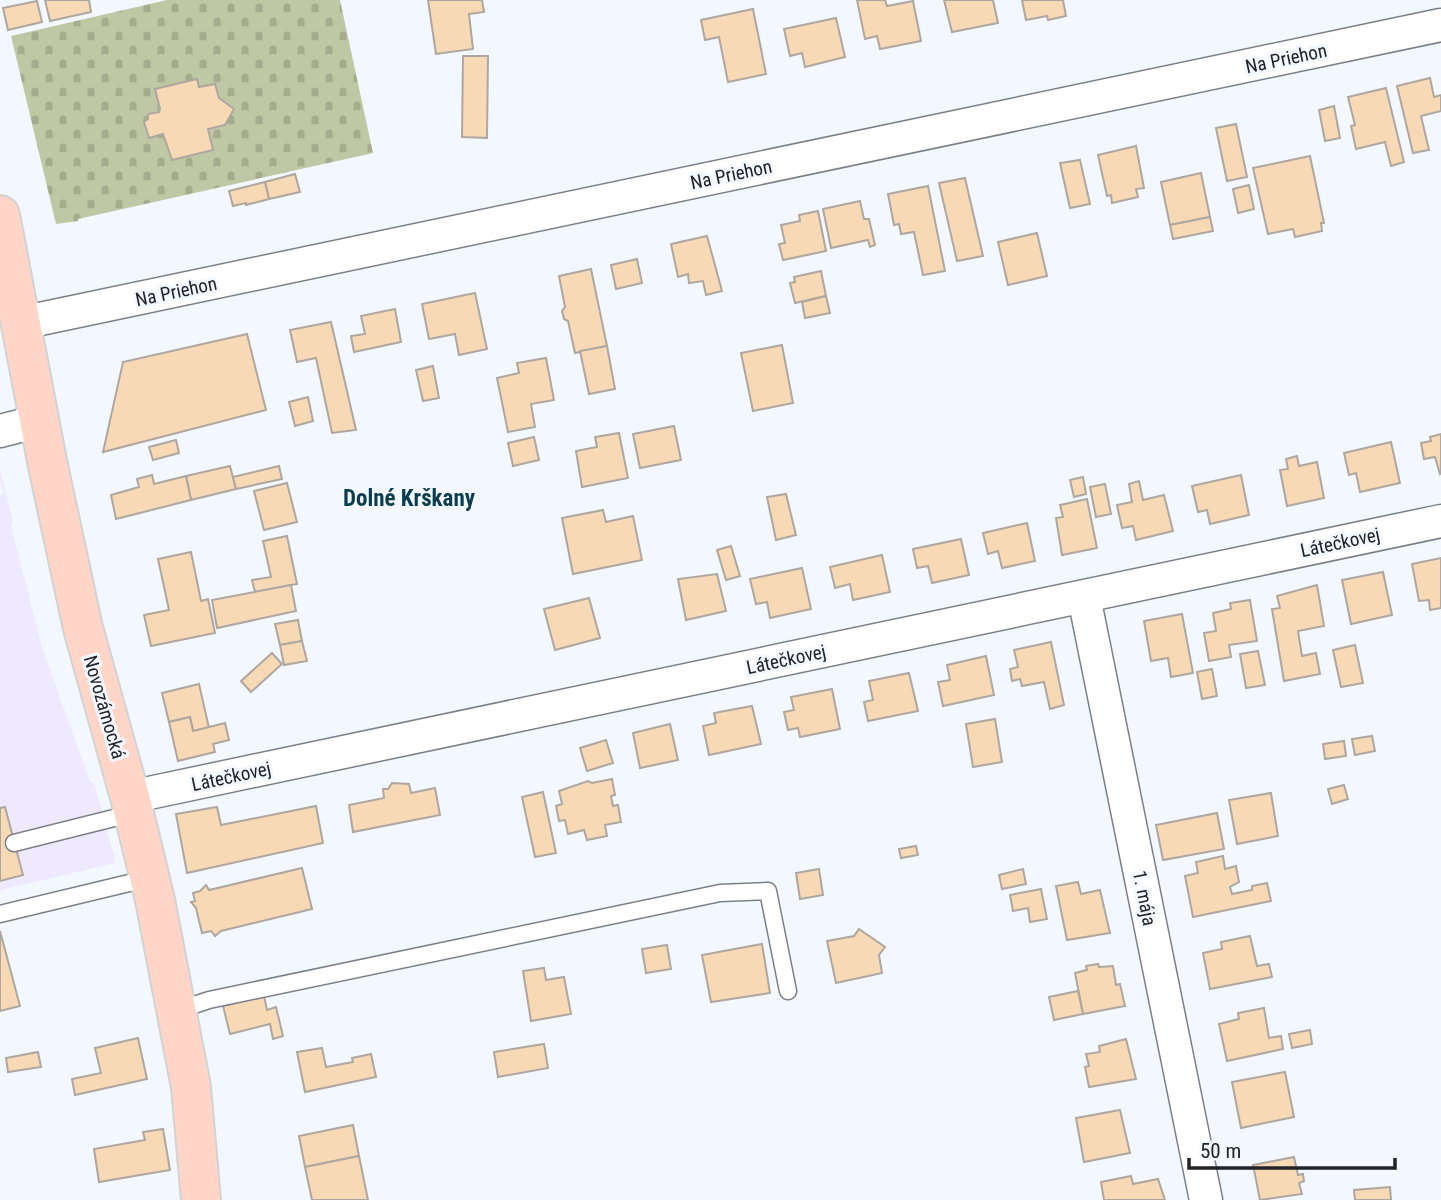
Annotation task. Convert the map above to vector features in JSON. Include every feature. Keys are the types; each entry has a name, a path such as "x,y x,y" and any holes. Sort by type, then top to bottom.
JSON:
{"main road":[{"name":"Novozámocká","path":"0,215 83,628 150,878 191,1087 201,1200"}],"street":[{"name":"Na Priehon","path":"21,323 1441,25"},
{"path":"0,431 40,421"},
{"name":"Látečkovej","path":"132,805 1441,521"},
{"name":"1. mája","path":"1084,597 1206,1200"}],"lane":[{"path":"14,843 132,805"},
{"path":"0,914 150,878"},
{"path":"176,1011 209,1000 720,893 768,891 788,991"}],"shaded area":[{"path":"0,469 41,644 90,782 94,783 116,863 0,890 0,495 4,494"}],"green space":[{"path":"167,0 340,0 373,153 56,224 11,36"}],"building":[{"path":"45,0 89,0 91,12 50,21"},
{"path":"428,0 482,0 484,12 469,14 473,49 436,54"},
{"path":"857,0 885,0 887,6 913,1 921,41 880,49 877,36 865,39"},
{"path":"944,0 993,0 998,23 952,32"},
{"path":"1022,0 1063,0 1066,16 1048,20 1047,16 1026,20"},
{"path":"37,1 42,22 8,30 3,8"},
{"path":"753,9 766,74 728,82 719,37 705,40 701,20"},
{"path":"836,18 845,57 805,67 802,53 790,56 784,29"},
{"path":"463,56 488,56 487,138 462,137"},
{"path":"1430,78 1434,97 1441,95 1441,111 1421,116 1429,150 1413,153 1397,86"},
{"path":"197,79 199,87 215,84 219,98 234,109 225,125 208,129 213,150 172,160 163,134 149,138 144,122 148,119 148,114 159,112 160,109 155,89"},
{"path":"1386,88 1404,162 1391,166 1385,142 1356,149 1351,126 1355,125 1348,97"},
{"path":"1334,106 1340,138 1325,141 1319,110"},
{"path":"1236,124 1247,177 1227,181 1216,128"},
{"path":"1136,146 1144,188 1136,189 1138,197 1112,203 1111,195 1107,196 1098,155"},
{"path":"1310,156 1324,223 1321,223 1322,231 1295,237 1293,229 1268,234 1253,168"},
{"path":"1080,160 1090,204 1070,208 1060,163"},
{"path":"1201,173 1210,217 1170,225 1161,182"},
{"path":"295,174 300,192 269,199 265,182"},
{"path":"965,178 983,256 957,261 939,183"},
{"path":"265,182 269,199 233,206 229,191"},
{"path":"1249,185 1254,209 1238,213 1233,189"},
{"path":"928,186 945,271 923,275 914,232 901,234 899,224 894,225 888,194"},
{"path":"860,201 864,219 869,219 875,245 870,247 868,240 831,248 823,209"},
{"path":"818,211 826,251 783,260 779,244 785,243 781,225 800,221 799,215"},
{"path":"1210,217 1213,231 1173,239 1170,225"},
{"path":"1037,233 1047,276 1008,285 998,242"},
{"path":"707,236 722,291 706,295 703,281 689,283 688,274 678,277 671,244"},
{"path":"637,259 642,283 616,289 611,265"},
{"path":"591,269 607,346 575,353 568,321 564,319 562,311 565,307 559,276"},
{"path":"821,271 826,296 795,303 790,283 795,282 794,277"},
{"path":"475,293 487,349 459,355 455,334 429,339 422,304"},
{"path":"826,296 830,313 805,318 802,302"},
{"path":"395,309 401,342 354,352 351,336 365,334 361,316"},
{"path":"331,322 356,430 332,433 316,358 297,362 290,330"},
{"path":"247,334 266,410 103,452 123,362"},
{"path":"782,345 793,403 753,411 741,353"},
{"path":"607,346 615,389 589,394 580,351"},
{"path":"546,358 554,400 531,404 535,427 508,432 497,378 519,373 517,363"},
{"path":"433,366 439,398 423,401 416,370"},
{"path":"308,397 313,421 295,426 289,402"},
{"path":"674,426 681,460 640,468 633,434"},
{"path":"619,433 628,478 582,487 576,451 597,447 595,437"},
{"path":"1441,434 1440,474 1435,457 1424,459 1421,443 1431,441 1430,437"},
{"path":"534,437 539,460 513,466 508,443"},
{"path":"176,440 179,453 153,460 149,447"},
{"path":"1391,442 1400,483 1360,492 1356,473 1349,475 1344,453"},
{"path":"1297,456 1299,466 1317,462 1324,498 1287,506 1280,470 1288,469 1286,459"},
{"path":"230,466 236,489 191,500 186,476"},
{"path":"279,466 282,479 236,489 233,477"},
{"path":"152,475 154,484 186,476 191,500 116,519 111,495 139,487 137,479"},
{"path":"1241,475 1249,515 1210,524 1207,510 1198,512 1192,486"},
{"path":"1083,477 1086,494 1074,497 1070,480"},
{"path":"1139,481 1143,500 1164,495 1173,531 1136,540 1133,526 1122,528 1117,505 1132,502 1129,484"},
{"path":"287,483 297,522 264,530 254,491"},
{"path":"1105,484 1111,514 1096,517 1090,487"},
{"path":"786,494 796,535 776,540 767,497"},
{"path":"1087,499 1097,548 1062,555 1056,518 1063,517 1060,505"},
{"path":"603,510 606,522 633,516 642,560 573,574 562,518"},
{"path":"1027,523 1035,561 1002,568 998,551 988,554 983,533"},
{"path":"287,536 297,584 255,592 252,580 271,577 263,541"},
{"path":"961,539 969,575 932,583 928,566 917,568 913,549"},
{"path":"731,546 740,576 726,580 717,550"},
{"path":"191,552 201,601 208,599 215,633 151,646 144,615 169,610 158,559"},
{"path":"882,555 890,592 853,600 850,584 835,588 830,567"},
{"path":"1441,558 1441,608 1430,610 1429,600 1419,601 1412,564"},
{"path":"802,568 811,609 770,618 767,602 756,604 750,579"},
{"path":"1383,572 1392,615 1351,624 1342,580"},
{"path":"717,574 726,611 686,620 678,579"},
{"path":"291,585 296,611 217,628 212,600"},
{"path":"1317,585 1324,626 1298,631 1302,656 1316,653 1320,674 1284,681 1272,609 1280,608 1277,596"},
{"path":"589,598 600,638 555,650 544,609"},
{"path":"1250,600 1257,641 1229,645 1231,657 1209,661 1204,633 1216,631 1213,613 1231,609 1230,603"},
{"path":"1182,614 1193,673 1171,677 1168,658 1151,661 1144,621"},
{"path":"298,620 302,641 280,645 275,624"},
{"path":"302,641 307,661 284,665 280,645"},
{"path":"1051,642 1064,705 1050,709 1044,682 1022,686 1020,679 1012,681 1010,669 1018,667 1014,650"},
{"path":"1355,645 1363,683 1341,687 1333,650"},
{"path":"1258,651 1265,685 1246,688 1240,654"},
{"path":"272,653 282,664 251,692 241,681"},
{"path":"986,656 994,695 943,706 938,682 950,680 947,665"},
{"path":"1212,669 1217,696 1202,699 1197,672"},
{"path":"909,673 918,711 868,721 864,702 873,700 869,681"},
{"path":"199,684 209,728 193,731 190,717 169,722 162,693"},
{"path":"832,689 840,729 800,737 798,728 788,730 784,712 794,710 791,697"},
{"path":"752,706 761,744 709,755 703,726 716,723 714,713"},
{"path":"190,717 193,731 225,723 229,740 213,744 215,752 178,761 169,722"},
{"path":"995,719 1002,762 973,767 966,724"},
{"path":"670,724 678,760 640,768 633,733"},
{"path":"1372,736 1375,751 1355,755 1352,739"},
{"path":"606,740 613,763 587,771 580,748"},
{"path":"1344,741 1346,756 1325,759 1323,744"},
{"path":"612,779 615,795 611,796 613,806 618,805 621,822 605,825 607,836 587,840 584,830 568,834 565,820 559,821 556,806 562,804 559,791 588,781 592,783"},
{"path":"392,783 409,784 411,793 435,788 440,815 353,832 349,805 384,798 383,789 388,789"},
{"path":"1344,785 1348,799 1332,804 1328,789"},
{"path":"543,792 556,853 535,857 522,797"},
{"path":"1271,793 1278,836 1237,844 1229,800"},
{"path":"316,806 323,843 187,873 176,814 217,807 221,825"},
{"path":"5,807 23,875 0,881 0,808"},
{"path":"1217,813 1224,849 1163,860 1156,825"},
{"path":"916,846 918,855 901,858 899,849"},
{"path":"1223,856 1225,869 1236,866 1239,882 1230,887 1232,894 1252,890 1252,886 1267,883 1271,901 1193,917 1185,876 1198,873 1196,862"},
{"path":"302,868 312,909 221,931 215,936 211,931 202,933 196,908 191,902 195,901 193,893 206,885 209,890"},
{"path":"819,869 823,895 800,899 796,873"},
{"path":"1023,869 1026,884 1002,889 999,875"},
{"path":"1078,882 1081,894 1100,890 1110,933 1067,940 1056,886"},
{"path":"1041,889 1047,919 1030,922 1028,908 1013,911 1010,895"},
{"path":"859,929 885,947 879,955 882,973 836,983 827,941 854,936"},
{"path":"0,931 20,1006 0,1011"},
{"path":"1250,936 1257,966 1269,964 1272,977 1210,989 1203,953 1222,949 1221,942"},
{"path":"762,944 770,993 711,1002 702,955"},
{"path":"667,945 671,969 646,973 642,949"},
{"path":"1098,964 1099,967 1113,966 1116,985 1120,984 1125,1006 1083,1014 1075,973 1087,970 1086,966"},
{"path":"544,968 546,980 564,977 571,1014 531,1021 523,971"},
{"path":"1078,991 1083,1014 1054,1020 1049,997"},
{"path":"264,996 267,1010 276,1007 283,1036 273,1039 270,1024 230,1034 223,1006"},
{"path":"1264,1008 1269,1038 1281,1036 1283,1049 1227,1061 1219,1024 1239,1019 1238,1013"},
{"path":"1310,1030 1312,1044 1292,1048 1289,1034"},
{"path":"138,1038 147,1079 75,1095 72,1079 101,1073 95,1048"},
{"path":"1126,1039 1136,1079 1089,1087 1085,1067 1089,1066 1086,1054 1100,1052 1099,1046"},
{"path":"544,1044 548,1068 498,1077 494,1052"},
{"path":"322,1048 326,1067 353,1062 352,1058 371,1054 376,1077 305,1092 297,1052"},
{"path":"38,1052 41,1067 8,1072 6,1058"},
{"path":"1285,1072 1294,1117 1241,1128 1232,1082"},
{"path":"1120,1110 1130,1153 1084,1162 1076,1118"},
{"path":"353,1125 359,1156 305,1167 299,1136"},
{"path":"163,1129 170,1170 99,1182 94,1149 145,1140 143,1132"},
{"path":"359,1156 368,1200 312,1200 305,1167"},
{"path":"1294,1157 1298,1175 1303,1174 1304,1181 1299,1183 1302,1194 1260,1200 1253,1165"},
{"path":"1131,1176 1133,1184 1158,1179 1165,1200 1104,1200 1101,1182"},
{"path":"1390,1187 1391,1200 1355,1200 1354,1190"}],"district":[{"name":"Dolné Krškany","path":"409,498"}]}
